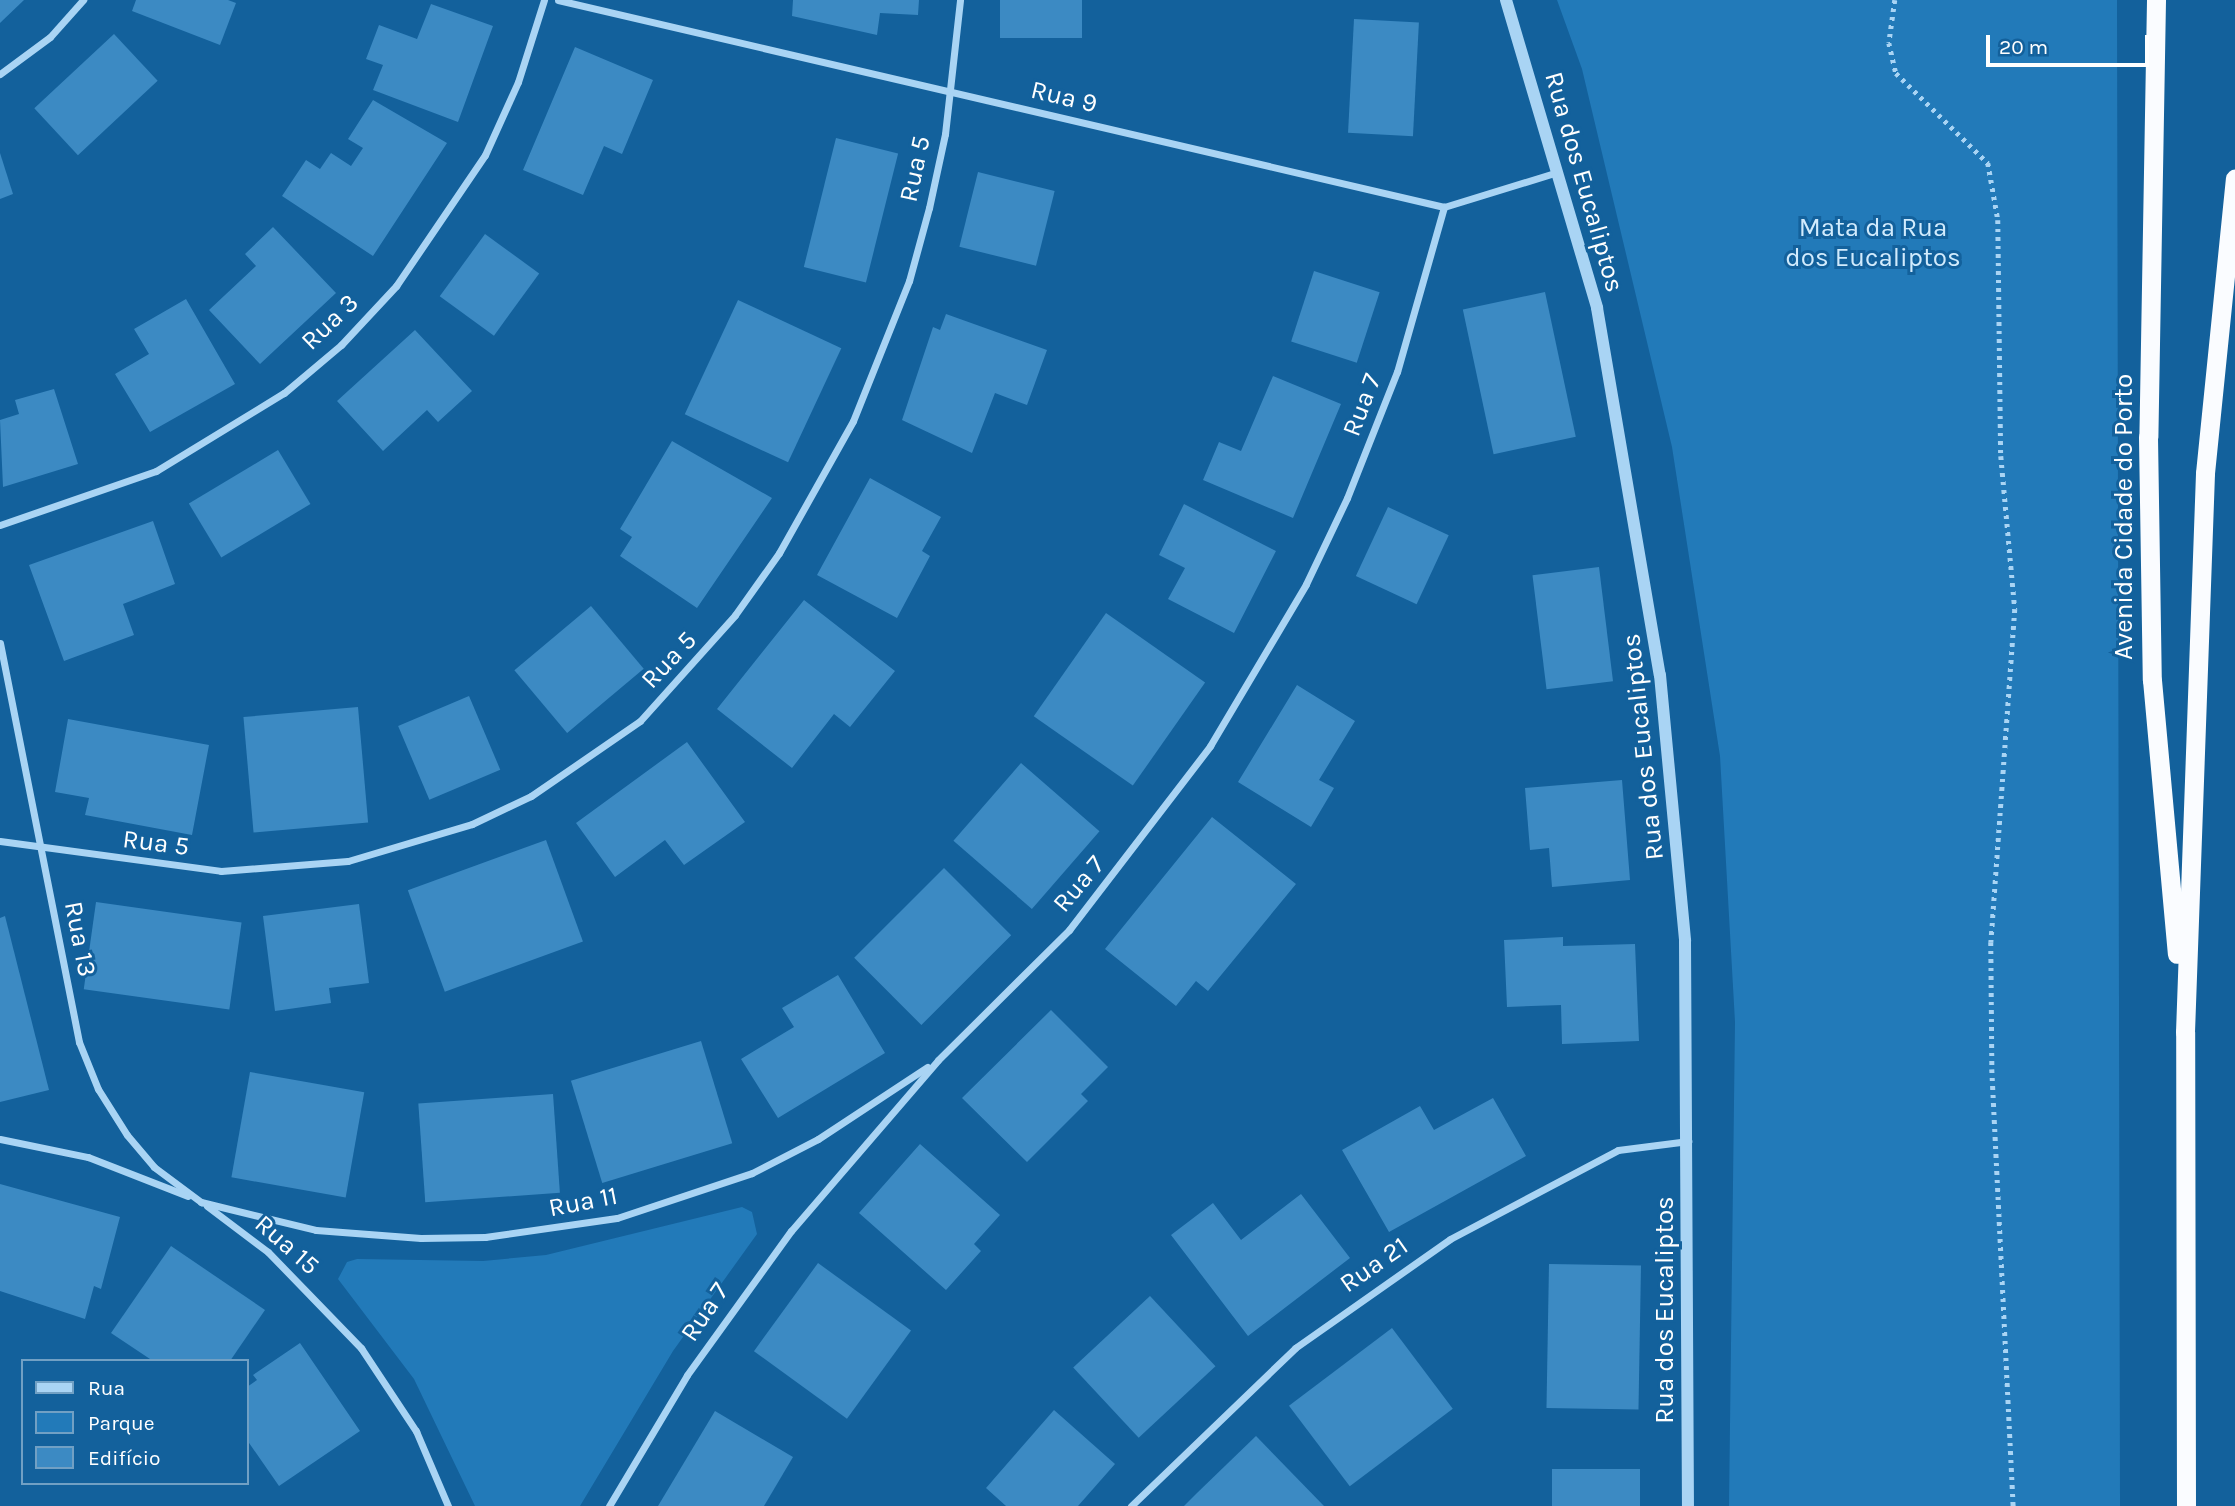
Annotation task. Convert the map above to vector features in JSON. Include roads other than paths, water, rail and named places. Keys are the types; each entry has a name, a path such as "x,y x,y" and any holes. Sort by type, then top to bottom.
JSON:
{"highway":[{"name":"Avenida Cidade do Porto","path":"2156,0 2148,437 2152,680 2185,1032"},
{"path":"2186,1506 2185,1032 2205,473 2235,179"}],"street":[{"path":"0,74 50,37 83,0"},
{"name":"Rua 3","path":"0,525 156,471 284,393 341,345 396,286 485,155 518,82 544,0"},
{"name":"Rua 9","path":"558,0 1444,207"},
{"name":"Rua 5","path":"0,841 221,871 348,861 472,824 531,796 640,721 735,615 779,554 853,421 909,281 950,92 960,0"},
{"name":"Rua dos Eucaliptos","path":"1506,0 1559,172 1618,412 1660,675 1685,941 1689,1142 1688,1506"},
{"path":"1444,207 1559,172"},
{"name":"Rua 7","path":"609,1506 750,1283 938,1060 1069,930 1129,857 1260,667 1336,523 1382,412 1444,207"},
{"name":"Rua 13","path":"0,643 79,1042 98,1089 154,1167 201,1202"},
{"name":"Rua 11","path":"201,1202 316,1230 421,1238 498,1236 617,1218 752,1172 818,1139 938,1060"},
{"name":"Rua 15","path":"0,1139 88,1157 201,1202 268,1252 362,1348 416,1431 449,1506"},
{"name":"Rua 21","path":"1131,1506 1295,1348 1427,1254 1618,1150 1689,1142"}],"park label":[{"name":"Mata da Rua dos Eucaliptos","path":"1873,243"}]}
